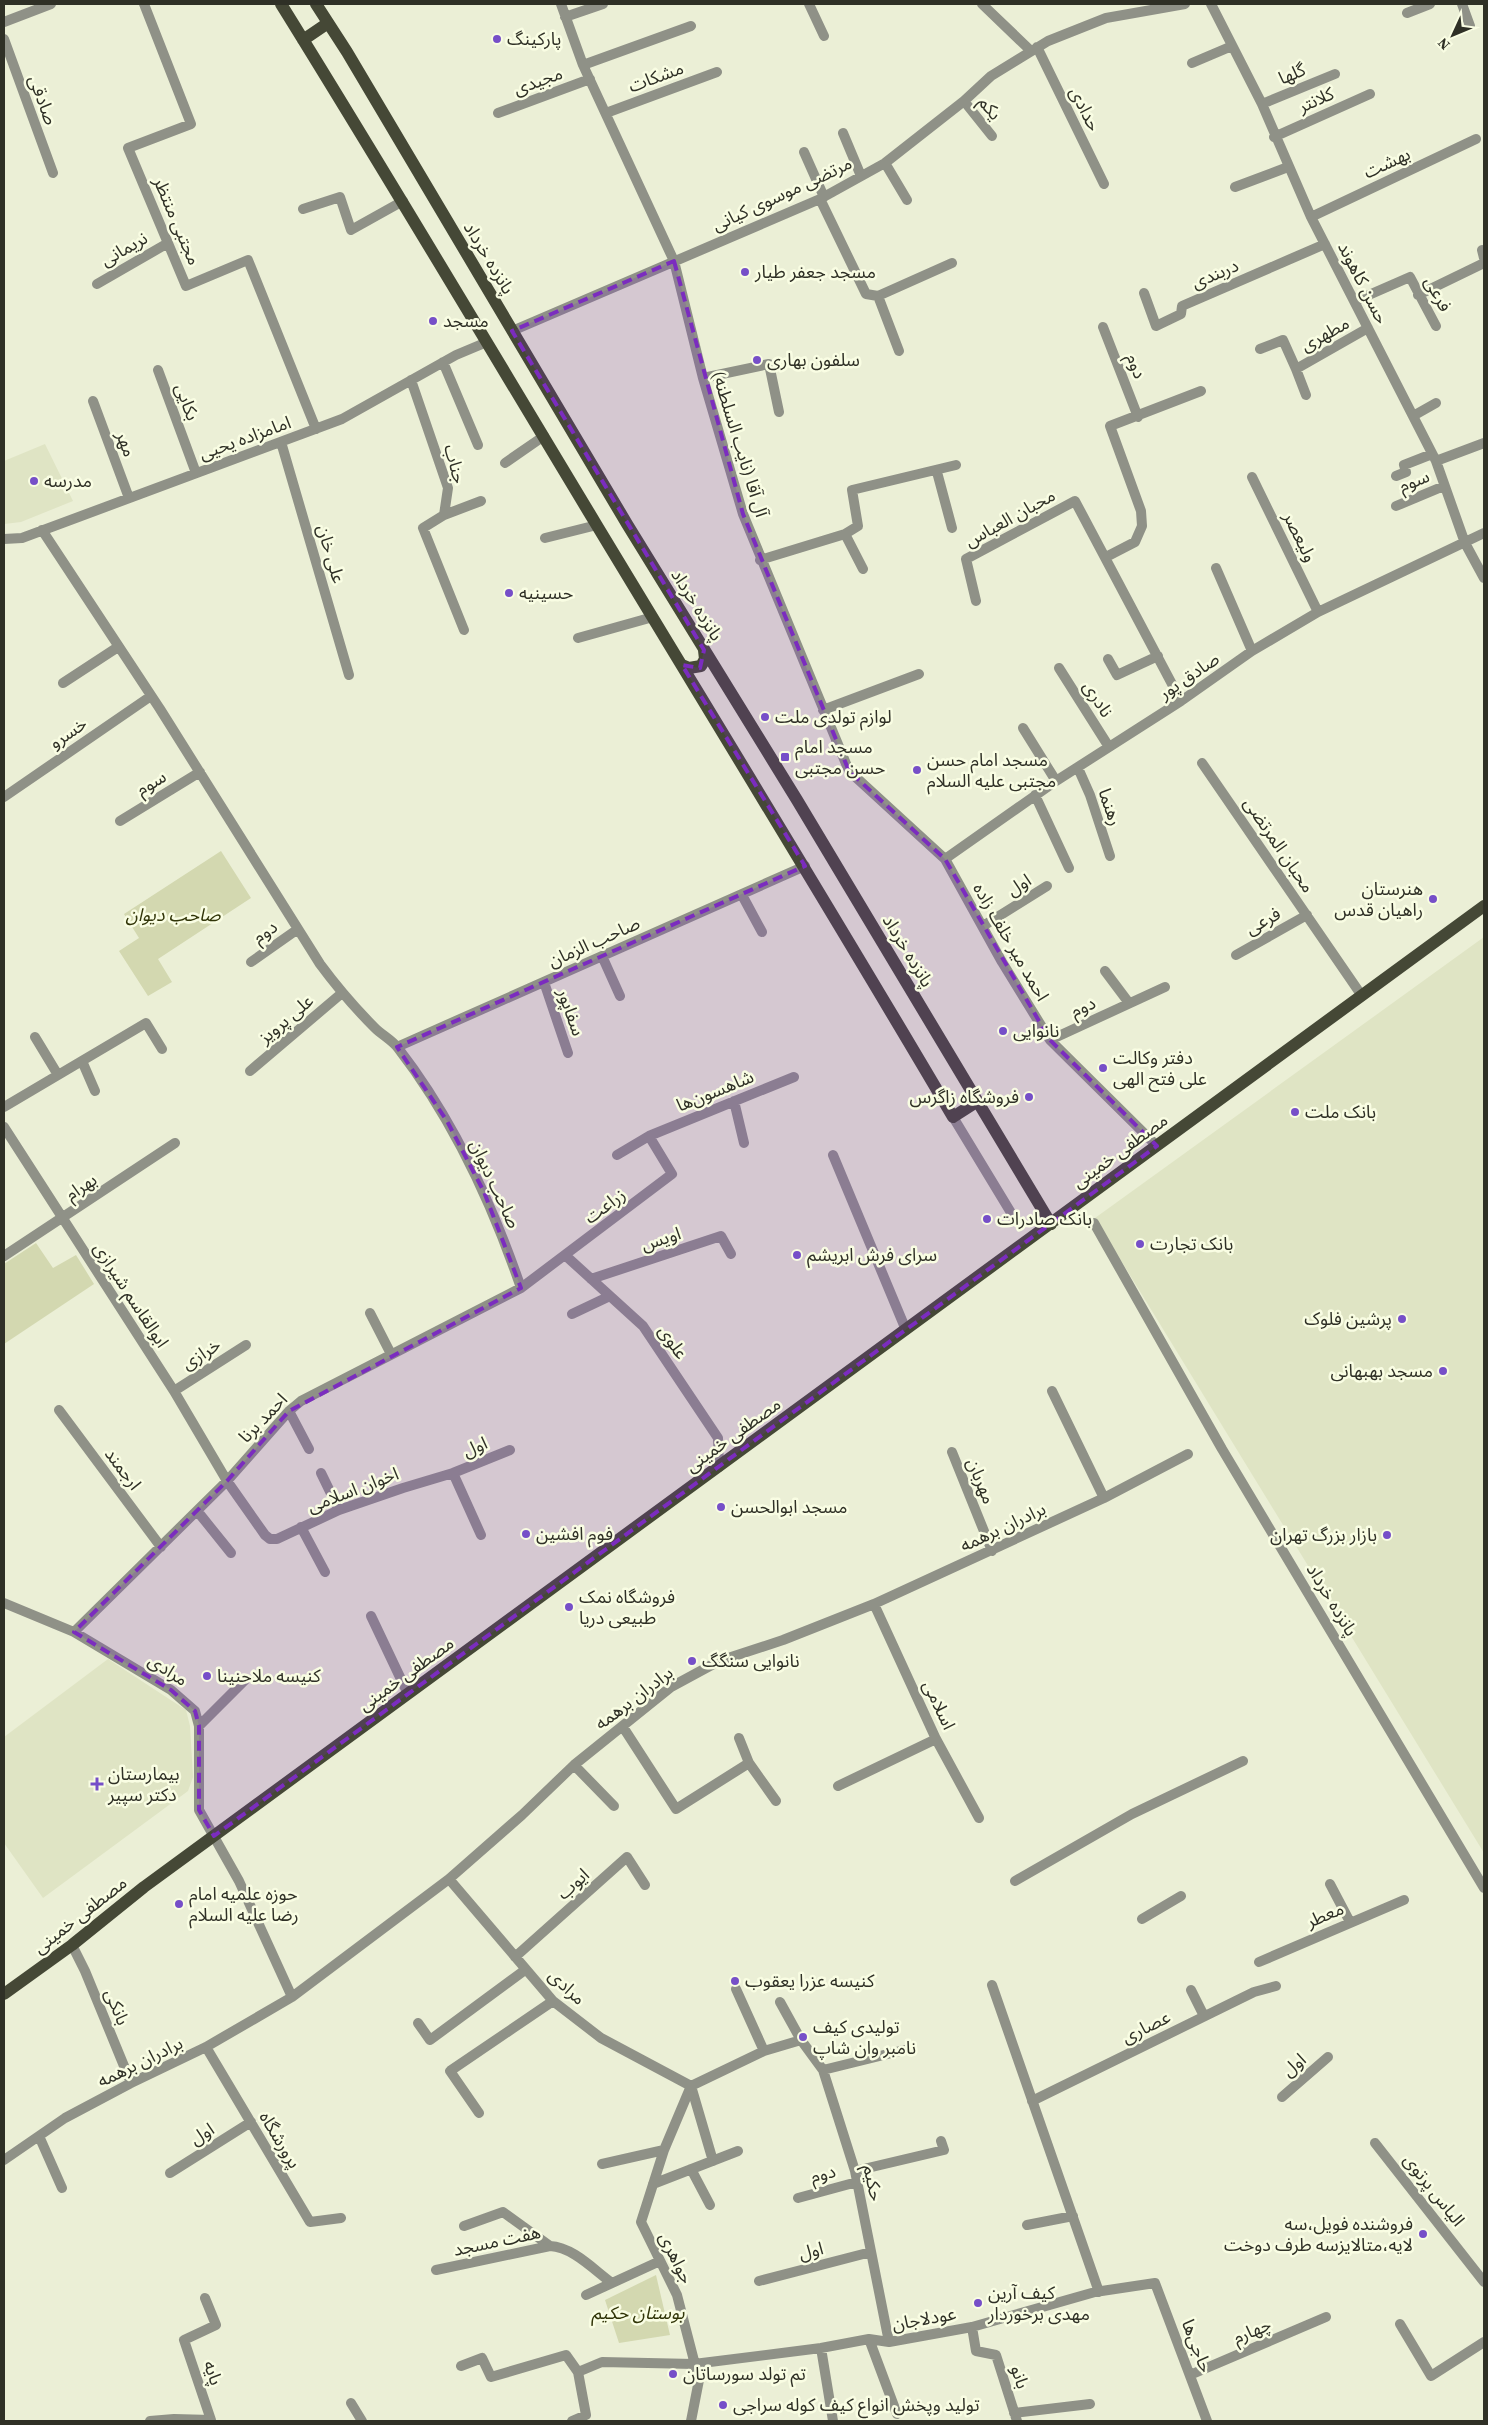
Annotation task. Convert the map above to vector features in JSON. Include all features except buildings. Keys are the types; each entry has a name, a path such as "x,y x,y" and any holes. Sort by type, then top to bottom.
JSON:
{"main road":[{"path":"281,4 403,201 597,525 805,866 953,1118 978,1101"},
{"name":"پانزده خرداد","path":"316,4 1051,1224"},
{"path":"303,40 328,23"},
{"path":"682,665 689,668 701,666 705,659 704,650"},
{"name":"مصطفی خمینی","path":"4,1994 72,1945 144,1887 1484,906"}],"street":[{"path":"4,22 51,4"},
{"name":"مجتبی منتظر","path":"144,4 191,124 128,148 186,286 248,260 316,429"},
{"name":"آل آقا (نایب السلطنه)","path":"561,4 583,65 674,261 702,378 743,514 760,560 849,770 945,859"},
{"path":"565,17 603,4"},
{"path":"809,4 824,36"},
{"path":"982,4 1033,49"},
{"name":"مرتضی موسوی کیانی","path":"512,331 822,198 885,163 964,101 990,76 1033,49 1106,18 1185,4"},
{"name":"حسن کاهوند","path":"1211,4 1262,104 1274,137 1311,217 1434,458 1465,543 1484,578"},
{"path":"1407,13 1430,4"},
{"path":"1462,4 1470,26"},
{"path":"583,65 690,26"},
{"name":"صادقی","path":"4,39 53,173"},
{"path":"1192,62 1232,46"},
{"name":"حدادی","path":"1033,49 1104,184"},
{"name":"مشکات","path":"606,113 717,72"},
{"name":"گلها","path":"1262,104 1335,74"},
{"name":"مجیدی","path":"498,113 590,79"},
{"name":"کلانتر","path":"1274,137 1370,94"},
{"name":"یکم","path":"964,101 992,136"},
{"path":"843,133 861,176"},
{"name":"بهشت","path":"1311,217 1476,139"},
{"path":"804,152 822,198 866,294 878,296 952,263"},
{"path":"885,163 907,200"},
{"path":"1235,187 1288,166"},
{"path":"303,209 340,197 351,230 403,201"},
{"name":"نریمانی","path":"97,284 168,243"},
{"name":"دربندی","path":"1144,293 1156,326 1181,314 1182,306 1325,244"},
{"path":"1418,296 1484,263"},
{"name":"فرعی","path":"1355,301 1410,277 1418,296 1436,326"},
{"path":"878,296 899,351"},
{"name":"دوم","path":"1103,327 1138,417"},
{"name":"مطهری","path":"1306,395 1296,369 1368,328"},
{"path":"1260,349 1283,340 1296,369"},
{"name":"امامزاده یحیی","path":"4,539 22,538 342,419 443,362 487,342"},
{"path":"443,362 478,446"},
{"path":"702,378 769,364 780,412"},
{"name":"بکایی","path":"158,370 196,473"},
{"name":"جناب","path":"411,380 448,488 444,515"},
{"path":"1106,557 1135,542 1142,526 1142,512 1110,426 1138,417 1201,391"},
{"name":"مهر","path":"93,400 129,498"},
{"path":"1412,416 1436,403"},
{"path":"505,463 544,436"},
{"name":"علی خان","path":"281,442 349,675"},
{"path":"1396,476 1406,472 1404,465 1484,443"},
{"path":"760,560 845,534 858,526 852,490 937,472 956,466"},
{"path":"937,472 952,528"},
{"name":"ولیعصر","path":"1252,476 1318,612"},
{"name":"سوم","path":"1396,506 1444,486"},
{"path":"464,630 423,528 444,515 481,501"},
{"name":"محبان العباس","path":"976,601 966,559 1075,501 1181,701"},
{"path":"545,538 597,525"},
{"name":"صاحب دیوان","path":"42,530 200,772 320,964 342,993 377,1030 397,1046 447,1121 484,1192 520,1288"},
{"path":"1465,543 1484,533"},
{"path":"845,534 863,569"},
{"name":"صادق پور","path":"945,859 1035,795 1181,701 1252,652 1318,612 1465,543"},
{"path":"1216,568 1252,652"},
{"path":"578,638 653,617"},
{"path":"63,684 118,647"},
{"path":"1108,659 1118,675 1158,656"},
{"name":"نادری","path":"1059,668 1109,747"},
{"path":"823,710 919,674"},
{"name":"خسرو","path":"4,796 151,696"},
{"path":"1023,728 1056,781"},
{"name":"محبان المرتضی","path":"1202,762 1362,996"},
{"name":"رهنما","path":"1078,768 1090,795 1110,856"},
{"name":"سوم","path":"120,821 200,772"},
{"path":"1035,795 1069,868"},
{"name":"احمد میر خلف زاده","path":"945,859 1002,962 1050,1040 1157,1146"},
{"name":"صاحب الزمان","path":"397,1046 805,866"},
{"name":"اول","path":"983,926 1047,886"},
{"path":"742,895 762,932"},
{"name":"فرعی","path":"1236,955 1307,915"},
{"name":"دوم","path":"251,962 298,929"},
{"path":"602,956 620,996"},
{"name":"دوم","path":"1105,971 1129,1003"},
{"name":"سفاپور","path":"544,982 568,1053"},
{"name":"دوم","path":"1050,1040 1165,987"},
{"name":"علی پرویز","path":"250,1071 342,993"},
{"path":"4,1107 146,1023 162,1049"},
{"path":"35,1037 58,1075"},
{"path":"82,1061 95,1090"},
{"name":"شاهسون‌ها","path":"617,1155 649,1136 794,1077"},
{"path":"734,1101 744,1143"},
{"path":"953,1118 1012,1216"},
{"name":"ابوالقاسم شیرازی","path":"4,1127 174,1391 227,1481"},
{"name":"زراعت","path":"520,1288 566,1256 672,1174 649,1136"},
{"name":"بهرام","path":"4,1256 175,1143"},
{"path":"833,1155 906,1330"},
{"name":"پانزده خرداد","path":"1094,1223 1222,1449 1484,1888"},
{"name":"اویس","path":"591,1279 721,1236 731,1254"},
{"name":"علوی","path":"566,1256 643,1326 718,1438 719,1467"},
{"name":"احمد برنا","path":"74,1632 198,1512 289,1411 302,1401 520,1288"},
{"path":"572,1314 610,1296"},
{"path":"370,1313 391,1354"},
{"name":"خرازی","path":"174,1391 246,1345"},
{"path":"1052,1391 1104,1498"},
{"name":"ارجمند","path":"59,1410 161,1547"},
{"path":"289,1411 309,1449"},
{"name":"اول","path":"453,1474 510,1450"},
{"name":"مهربان","path":"952,1452 992,1551"},
{"name":"برادران برهمه","path":"4,2160 65,2118 131,2083 206,2047 292,1997 449,1879 574,1765 671,1687 719,1661 784,1640 874,1604 992,1551 1104,1498 1188,1454"},
{"path":"321,1473 339,1510"},
{"path":"453,1474 481,1535"},
{"name":"اخوان اسلامی","path":"227,1481 265,1536 270,1539 277,1539 339,1510 403,1488 453,1474"},
{"path":"198,1512 231,1553"},
{"path":"301,1527 325,1572"},
{"name":"مرادی","path":"4,1603 74,1632 171,1690 195,1711 199,1726 199,1810 214,1836"},
{"name":"اسلامی","path":"874,1604 936,1739 979,1818"},
{"path":"371,1616 408,1694"},
{"path":"199,1726 245,1680"},
{"path":"623,1726 676,1810 749,1763"},
{"path":"739,1738 749,1763 776,1801"},
{"path":"838,1786 936,1739"},
{"path":"1015,1881 1132,1814 1243,1761"},
{"path":"574,1765 614,1806"},
{"path":"214,1836 239,1881 292,1997"},
{"name":"ایوب","path":"516,1957 627,1857 645,1885"},
{"name":"مرادی","path":"449,1879 553,2001 601,2038 691,2086"},
{"path":"1330,1884 1350,1922"},
{"path":"1142,1919 1181,1896"},
{"name":"معطر","path":"1259,1962 1404,1900"},
{"name":"بانکی","path":"72,1945 85,1971 131,2083"},
{"path":"418,2023 430,2040 525,1970"},
{"path":"992,1985 1099,2292"},
{"name":"عصاری","path":"1032,2101 1254,1992 1276,1986"},
{"path":"736,1989 764,2051"},
{"path":"1191,1990 1204,2016"},
{"path":"479,2113 450,2071 553,2001"},
{"name":"حکیم","path":"780,2002 801,2040 823,2070 855,2171 888,2342"},
{"path":"713,2161 691,2086 764,2051 801,2040"},
{"name":"پرورشگاه","path":"206,2047 310,2222 340,2218"},
{"path":"823,2070 904,2050"},
{"name":"اول","path":"1282,2097 1328,2057"},
{"name":"جواهری","path":"691,2086 664,2150 641,2222 677,2295 699,2380 691,2421"},
{"name":"اول","path":"170,2173 251,2122"},
{"path":"39,2136 62,2188"},
{"path":"855,2171 944,2150 941,2141"},
{"name":"الیاس پرتوی","path":"1375,2143 1484,2282"},
{"path":"602,2164 664,2150"},
{"path":"653,2184 738,2151"},
{"path":"691,2169 710,2204"},
{"name":"دوم","path":"798,2198 857,2182"},
{"path":"464,2226 503,2212 550,2246"},
{"path":"1027,2225 1073,2216"},
{"name":"هفت مسجد","path":"436,2270 550,2246 560,2246 612,2283"},
{"name":"اول","path":"759,2281 871,2252"},
{"path":"586,2296 660,2261"},
{"name":"عودلاجان","path":"694,2364 821,2348 869,2339 888,2342 972,2327 1099,2292 1155,2283"},
{"name":"حاجی‌ها","path":"1155,2283 1207,2421"},
{"name":"پایه","path":"150,2421 174,2419 211,2420 184,2340 216,2325 206,2298"},
{"name":"چهارم","path":"1190,2375 1326,2316"},
{"path":"1400,2324 1431,2376 1484,2342"},
{"name":"بانو","path":"972,2327 976,2351 996,2355 1015,2417"},
{"path":"869,2339 897,2414"},
{"path":"821,2348 833,2421"},
{"path":"461,2366 482,2358 491,2377 566,2355 578,2372 586,2415 572,2421"},
{"path":"578,2372 602,2362 694,2364"},
{"path":"351,2403 362,2421"},
{"path":"1015,2417 1090,2404"}],"highlighted area":[{"path":"674,261 743,514 849,771 945,859 1050,1040 1157,1146 214,1836 199,1810 199,1726 195,1711 171,1690 74,1632 227,1481 289,1411 521,1288 484,1192 447,1121 397,1047 805,866 682,665 700,668 704,650 512,331"}],"shaded area":[{"name":"مدرسه","path":"45,444 73,501 21,522 4,524 4,461"},
{"name":"بازار بزرگ تهران","path":"1484,937 1484,1853 1095,1218"},
{"name":"بیمارستان دکتر سپیر","path":"108,1659 186,1710 190,1726 193,1777 188,1791 43,1898 4,1843 4,1737"}],"green space":[{"name":"صاحب دیوان","path":"221,851 251,898 158,959 172,982 148,996 119,951 139,938 124,914"},
{"path":"36,1243 53,1268 76,1255 94,1284 4,1344 4,1264"},
{"name":"بوستان حکیم","path":"656,2275 670,2335 619,2343 605,2300"}],"place":[{"name":"پارکینگ","path":"497,39"},
{"name":"مسجد جعفر طیار","path":"745,272"},
{"name":"مسجد","path":"433,321"},
{"name":"سلفون بهاری","path":"757,360"},
{"name":"مدرسه","path":"34,481"},
{"name":"حسینیه","path":"509,593"},
{"name":"لوازم تولدی ملت","path":"765,717"},
{"name":"مسجد امام حسن مجتبی","path":"785,757"},
{"name":"مسجد امام حسن مجتبی علیه السلام","path":"917,770"},
{"name":"هنرستان راهیان قدس","path":"1433,899"},
{"name":"نانوایی","path":"1003,1031"},
{"name":"دفتر وکالت علی فتح الهی","path":"1103,1068"},
{"name":"فروشگاه زاگرس","path":"1029,1097"},
{"name":"بانک ملت","path":"1295,1112"},
{"name":"بانک صادرات","path":"987,1219"},
{"name":"بانک تجارت","path":"1140,1244"},
{"name":"سرای فرش ابریشم","path":"797,1255"},
{"name":"پرشین فلوک","path":"1402,1319"},
{"name":"مسجد بهبهانی","path":"1443,1371"},
{"name":"مسجد ابوالحسن","path":"721,1507"},
{"name":"فوم افشین","path":"526,1534"},
{"name":"بازار بزرگ تهران","path":"1387,1535"},
{"name":"فروشگاه نمک طبیعی دریا","path":"569,1607"},
{"name":"نانوایی سنگگ","path":"692,1661"},
{"name":"کنیسه ملاحنینا","path":"207,1676"},
{"name":"بیمارستان دکتر سپیر","path":"97,1784"},
{"name":"حوزه علمیه امام رضا علیه السلام","path":"179,1904"},
{"name":"کنیسه عزرا یعقوب","path":"735,1981"},
{"name":"تولیدی کیف نامبر وان شاپ","path":"803,2037"},
{"name":"فروشنده فویل،سه لایه،متالایزسه طرف دوخت","path":"1423,2234"},
{"name":"کیف آرین مهدی برخوردار","path":"978,2303"},
{"name":"تم تولد سورساتان","path":"673,2374"},
{"name":"تولید وپخش انواع کیف کوله سراجی","path":"723,2405"}]}
